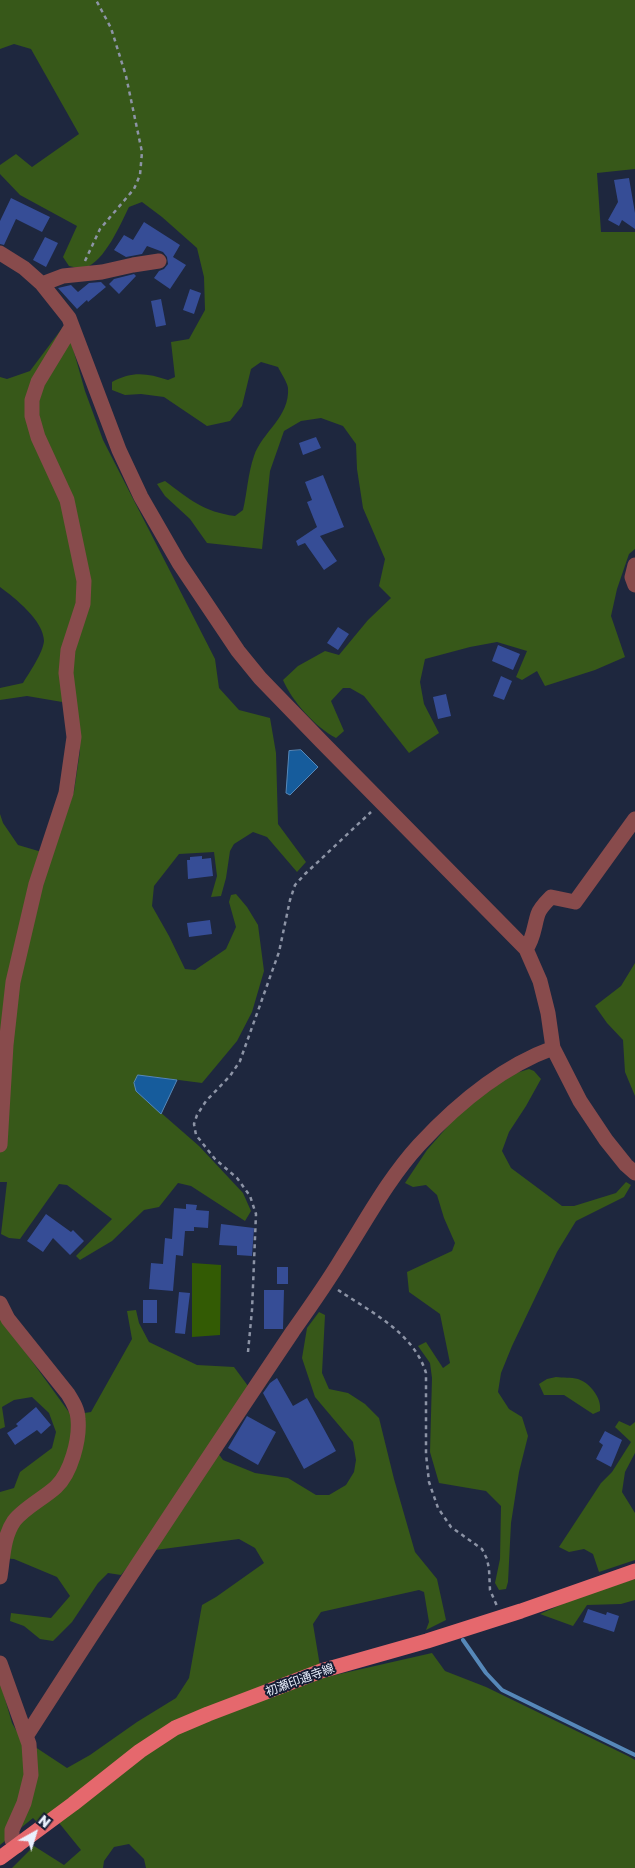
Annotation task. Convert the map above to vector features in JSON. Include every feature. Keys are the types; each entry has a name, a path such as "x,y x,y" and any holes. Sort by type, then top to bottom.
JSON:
{"main road":[{"name":"初瀬印通寺線","path":"0,1858 140,1751 175,1728 320,1671 428,1641 635,1570"}],"street":[{"path":"0,253 24,268 42,284 69,318 119,450 141,497 179,563 238,651 260,678 449,873 526,949 540,981 548,1013 553,1048 580,1102 606,1140 635,1173"},
{"path":"42,284 64,276 80,275 159,261"},
{"path":"0,1145 6,1045 13,982 36,884 66,793 73,752 73,718 66,673 68,650 83,604 84,581 67,500 38,437 32,416 32,400 38,382 72,326"},
{"path":"635,565 632,576 635,585"},
{"path":"526,949 531,942 539,912 545,904 551,898 575,902 635,819"},
{"path":"27,1735 202,1467 326,1282 392,1178 419,1146 452,1112 495,1078 534,1055 553,1048"},
{"path":"0,1304 8,1319 68,1394 76,1408 79,1420 76,1450 65,1475 57,1486 15,1520 5,1540 0,1577"},
{"path":"0,1663 29,1744 31,1775 24,1803 12,1830 12,1840 17,1846"}],"path":[{"path":"80,275 86,255 100,229 134,189 140,175 142,152 126,76 111,28 96,0"},
{"path":"248,1352 252,1310 256,1214 250,1196 237,1178 215,1158 196,1134 194,1124 197,1115 206,1101 230,1076 240,1061 279,952 295,885 381,802"},
{"path":"326,1282 398,1330 423,1361 426,1373 426,1454 429,1482 438,1508 451,1527 482,1549 489,1569 490,1590 501,1617"}],"green space":[{"path":"0,0 635,0 635,169 597,173 601,232 635,232 635,549 629,554 617,589 611,616 625,657 595,670 545,686 537,671 522,680 516,677 527,651 497,642 425,659 420,682 424,704 439,733 409,753 364,696 350,688 343,688 331,701 344,731 336,738 305,713 283,680 298,666 325,651 339,655 368,620 391,598 379,586 385,559 363,508 357,469 356,444 343,426 321,418 301,421 284,431 270,471 262,549 207,543 190,519 165,496 157,484 165,481 190,499 214,511 235,516 243,510 254,456 285,407 288,388 278,367 261,362 251,369 242,406 230,421 207,426 164,397 141,394 125,395 112,390 112,382 126,376 140,374 168,380 175,377 171,342 189,339 205,310 204,277 197,248 142,202 129,207 111,242 99,258 85,268 69,266 63,257 77,226 20,195 0,174 0,165 16,154 32,167 79,134 31,49 14,44 0,49"},
{"path":"63,327 72,345 85,391 103,440 215,659 219,688 239,710 270,718 276,753 278,824 306,862 297,872 267,837 253,832 234,844 230,851 221,896 211,897 217,876 214,852 179,854 154,886 152,906 185,969 195,970 226,949 236,927 229,902 231,895 236,894 258,925 264,971 252,1012 237,1041 202,1083 148,1076 136,1091 199,1146 243,1193 251,1211 245,1221 191,1186 178,1183 159,1207 144,1210 112,1241 80,1260 76,1256 112,1219 67,1185 59,1184 20,1239 9,1238 1,1234 7,1182 0,1182 0,814 3,823 18,845 52,855 74,791 80,751 74,704 27,696 0,700 0,688 23,683 38,657 44,641 43,633 34,618 21,604 0,587 0,377 7,379 30,371"},
{"path":"635,963 635,1096 625,1072 623,1040 607,1023 595,1006 621,986"},
{"path":"529,1069 534,1071 541,1079 509,1132 502,1151 511,1168 562,1206 574,1206 616,1193 626,1182 631,1185 624,1197 576,1221 557,1252 501,1373 498,1392 509,1409 522,1417 528,1436 519,1472 511,1523 508,1582 506,1589 499,1590 495,1583 500,1559 501,1506 486,1491 439,1483 430,1452 432,1378 430,1363 418,1346 426,1342 443,1368 450,1363 440,1314 409,1292 407,1272 452,1251 455,1243 444,1218 437,1195 426,1185 413,1187 405,1183 427,1150 462,1110 513,1074"},
{"path":"192,1263 221,1265 220,1335 192,1337"},
{"path":"136,1310 139,1323 149,1342 197,1365 234,1367 248,1386 213,1446 223,1460 255,1473 288,1478 316,1495 329,1495 346,1485 354,1472 356,1460 353,1442 315,1397 302,1358 307,1328 319,1312 325,1315 322,1373 329,1389 348,1393 365,1404 379,1418 415,1552 437,1579 446,1620 426,1630 429,1622 424,1592 419,1590 321,1612 313,1624 322,1678 432,1653 445,1671 486,1687 635,1760 635,1868 146,1868 144,1859 129,1844 114,1847 104,1861 103,1868 12,1868 34,1846 64,1865 81,1850 51,1813 40,1825 33,1818 0,1845 0,1681 12,1723 20,1737 67,1768 176,1698 189,1678 202,1605 264,1563 255,1548 239,1539 140,1552 121,1575 108,1573 98,1583 72,1622 53,1641 40,1639 24,1626 10,1621 11,1613 51,1618 70,1596 57,1577 14,1559 0,1558 0,1492 14,1488 20,1472 52,1448 56,1432 49,1413 32,1397 14,1400 2,1407 5,1427 0,1429 0,1317 71,1415 91,1412 132,1339 127,1311"},
{"path":"556,1377 575,1378 591,1387 599,1401 600,1411 593,1414 564,1395 544,1395 539,1384 547,1379"},
{"path":"619,1421 630,1426 635,1422 635,1453 625,1472 622,1492 635,1513 635,1560 599,1572 593,1554 584,1549 569,1552 559,1547 601,1483 612,1472 631,1442 615,1427"},
{"path":"635,1579 635,1600 621,1604 587,1605 573,1626 540,1614 578,1597"}],"water":[{"path":"301,750 318,767 290,795 286,793 289,751"},
{"path":"138,1075 177,1080 161,1114 136,1091 134,1083"}],"building":[{"path":"629,178 635,213 635,229 622,220 619,226 608,220 618,202 614,180"},
{"path":"11,198 50,217 42,232 16,219 4,245 0,244 0,221"},
{"path":"144,222 180,245 173,257 186,265 170,289 154,278 168,264 167,257 163,252 147,246 142,254 126,257 114,250 124,235 133,240"},
{"path":"45,237 58,243 46,267 33,260"},
{"path":"134,274 136,276 119,294 109,284 114,279"},
{"path":"101,282 106,287 77,309 58,288 71,285 78,292 89,283"},
{"path":"190,289 201,293 194,314 183,310"},
{"path":"161,299 166,325 156,327 151,301"},
{"path":"316,437 321,448 303,455 299,443"},
{"path":"323,475 344,527 320,536 337,561 324,570 305,543 298,546 296,541 317,527 307,502 312,500 305,482"},
{"path":"338,627 349,634 338,650 327,643"},
{"path":"498,645 520,654 513,670 492,661"},
{"path":"501,676 512,681 504,700 493,696"},
{"path":"446,694 451,716 438,719 433,697"},
{"path":"202,856 202,859 211,858 213,876 188,879 187,860 190,860 190,857"},
{"path":"210,920 212,934 189,937 187,923"},
{"path":"186,1204 197,1205 196,1210 209,1211 208,1228 194,1227 194,1231 185,1231 183,1256 176,1255 173,1291 149,1289 151,1263 163,1264 165,1238 172,1239 174,1208 186,1209"},
{"path":"46,1214 71,1232 73,1230 84,1241 70,1255 53,1238 43,1252 27,1241"},
{"path":"221,1224 254,1228 252,1256 237,1255 237,1246 219,1245"},
{"path":"277,1267 288,1267 288,1284 277,1284"},
{"path":"264,1290 284,1290 283,1329 264,1329"},
{"path":"179,1292 190,1293 185,1334 175,1333"},
{"path":"143,1300 157,1300 157,1323 143,1323"},
{"path":"277,1378 293,1406 307,1398 336,1451 304,1469 263,1393 270,1383"},
{"path":"36,1407 51,1425 41,1434 37,1430 15,1445 7,1433 18,1426 16,1424"},
{"path":"247,1416 276,1432 258,1465 228,1448"},
{"path":"605,1431 622,1440 611,1467 596,1459 603,1445 599,1442"},
{"path":"588,1609 606,1615 607,1612 619,1616 614,1632 583,1622"}],"waterway":[{"path":"463,1640 486,1673 502,1690 635,1755"}]}
